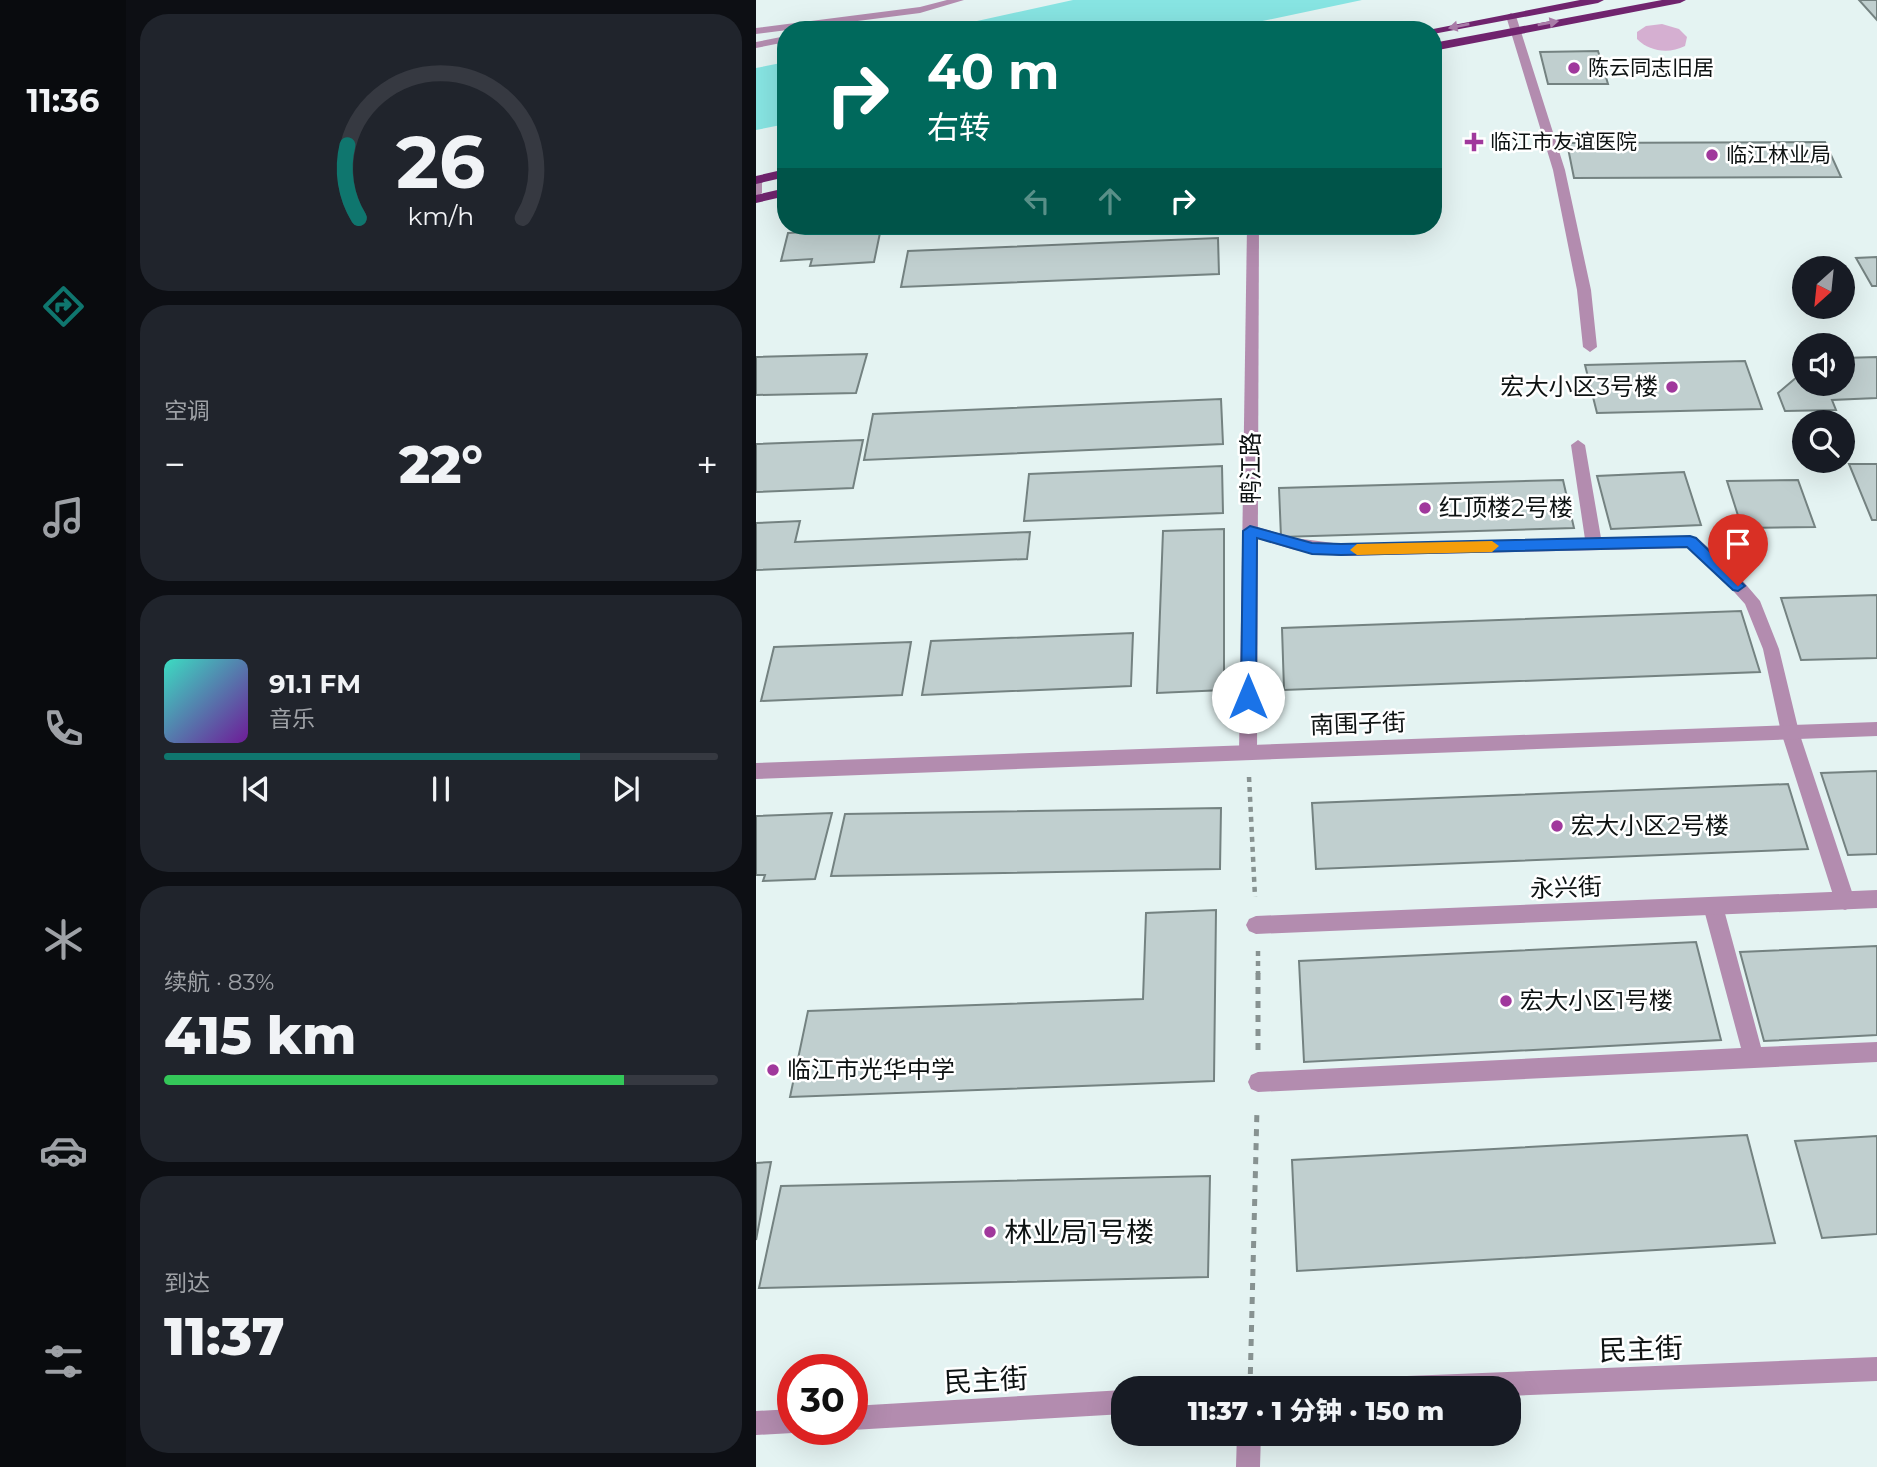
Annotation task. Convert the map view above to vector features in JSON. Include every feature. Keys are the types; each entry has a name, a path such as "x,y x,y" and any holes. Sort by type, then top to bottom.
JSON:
{"highway":[{"path":"1442,29 1598,0"},
{"path":"1442,45 1681,0"},
{"path":"756,180 777,175"},
{"path":"756,199 777,194"}],"street":[{"path":"870,21 959,0"},
{"path":"834,21 920,10"},
{"path":"1511,16 1559,170 1584,290 1590,347"},
{"path":"756,31 777,28"},
{"path":"756,45 777,41"},
{"path":"756,180 756,193"},
{"name":"鸭江路","path":"1248,752 1253,235"},
{"path":"1578,444 1594,544"},
{"path":"1250,531 1312,548 1341,550 1690,542 1724,570 1752,601 1771,649 1790,732 1845,901"},
{"name":"南围子街","path":"756,771 1877,729"},
{"name":"永兴街","path":"1256,925 1877,899"},
{"path":"1713,906 1754,1058"},
{"path":"1258,1082 1877,1052"},
{"name":"民主街","path":"1521,1383 1877,1369"},
{"name":"民主街","path":"868,1417 1111,1403"},
{"path":"756,1423 777,1422"},
{"path":"1248,1467 1249,1446"}],"shaded area":[{"path":"1662,24 1679,29 1687,37 1685,46 1660,50 1648,47 1637,39 1637,32 1646,26"}],"water":[{"path":"1073,0 1362,0 1263,21 977,21"},
{"path":"777,64 777,126 756,130 756,68"}],"building":[{"path":"1859,0 1877,0 1877,20"},
{"name":"陈云同志旧居","path":"1598,51 1608,84 1548,84 1540,52"},
{"path":"1825,142 1841,177 1574,178 1567,143"},
{"path":"788,235 880,235 874,262 810,266 812,259 781,261"},
{"path":"1218,238 1219,274 901,287 908,251"},
{"path":"1877,257 1877,286 1872,286 1856,258"},
{"path":"867,354 856,393 756,395 756,357"},
{"path":"1877,357 1877,398 1832,400 1836,410 1785,411 1778,393 1792,381 1792,396 1855,396 1855,358"},
{"name":"宏大小区3号楼","path":"1745,361 1762,409 1597,413 1585,365"},
{"path":"1221,399 1223,444 864,460 873,414"},
{"path":"863,440 853,488 756,492 756,444"},
{"path":"1855,464 1877,464 1877,520 1872,520 1853,473 1855,473"},
{"path":"1222,466 1223,513 1024,521 1029,474"},
{"path":"1684,472 1701,525 1611,529 1597,476"},
{"name":"红顶楼2号楼","path":"1563,480 1574,528 1281,537 1279,488"},
{"path":"1798,480 1815,527 1742,528 1727,481"},
{"path":"800,521 795,542 1030,532 1027,559 756,570 756,523"},
{"path":"1224,529 1224,690 1157,693 1163,531"},
{"path":"1877,595 1877,658 1801,660 1781,598"},
{"path":"1741,611 1760,672 1284,690 1282,628"},
{"path":"1133,633 1131,686 922,695 931,641"},
{"path":"911,642 902,695 761,701 774,647"},
{"path":"1877,771 1877,854 1848,855 1821,773"},
{"name":"宏大小区2号楼","path":"1788,784 1808,849 1316,869 1312,803"},
{"path":"1221,808 1220,869 831,876 845,814"},
{"path":"832,813 815,879 763,881 765,875 756,875 756,816"},
{"path":"1216,910 1214,1081 790,1097 808,1011 1143,999 1146,913"},
{"name":"宏大小区1号楼","path":"1696,942 1721,1040 1304,1062 1299,961"},
{"path":"1877,946 1877,1035 1764,1041 1740,952"},
{"path":"1747,1135 1775,1243 1297,1271 1292,1160"},
{"path":"1877,1136 1877,1234 1822,1238 1795,1141"},
{"path":"771,1162 756,1240 756,1163"},
{"name":"林业局1号楼","path":"1210,1176 1208,1277 759,1288 781,1186"}],"slow traffic":[{"path":"1357,550 1492,546"}],"place":[{"name":"陈云同志旧居","path":"1574,68"},
{"name":"临江市友谊医院","path":"1474,142"},
{"name":"临江林业局","path":"1712,155"},
{"name":"宏大小区3号楼","path":"1672,387"},
{"name":"红顶楼2号楼","path":"1425,508"},
{"name":"宏大小区2号楼","path":"1557,826"},
{"name":"宏大小区1号楼","path":"1506,1001"},
{"name":"临江市光华中学","path":"773,1070"},
{"name":"林业局1号楼","path":"990,1232"}],"route":[{"path":"1248,697 1250,531 1276,541 1341,550 1690,542 1724,570 1738,586"}]}
